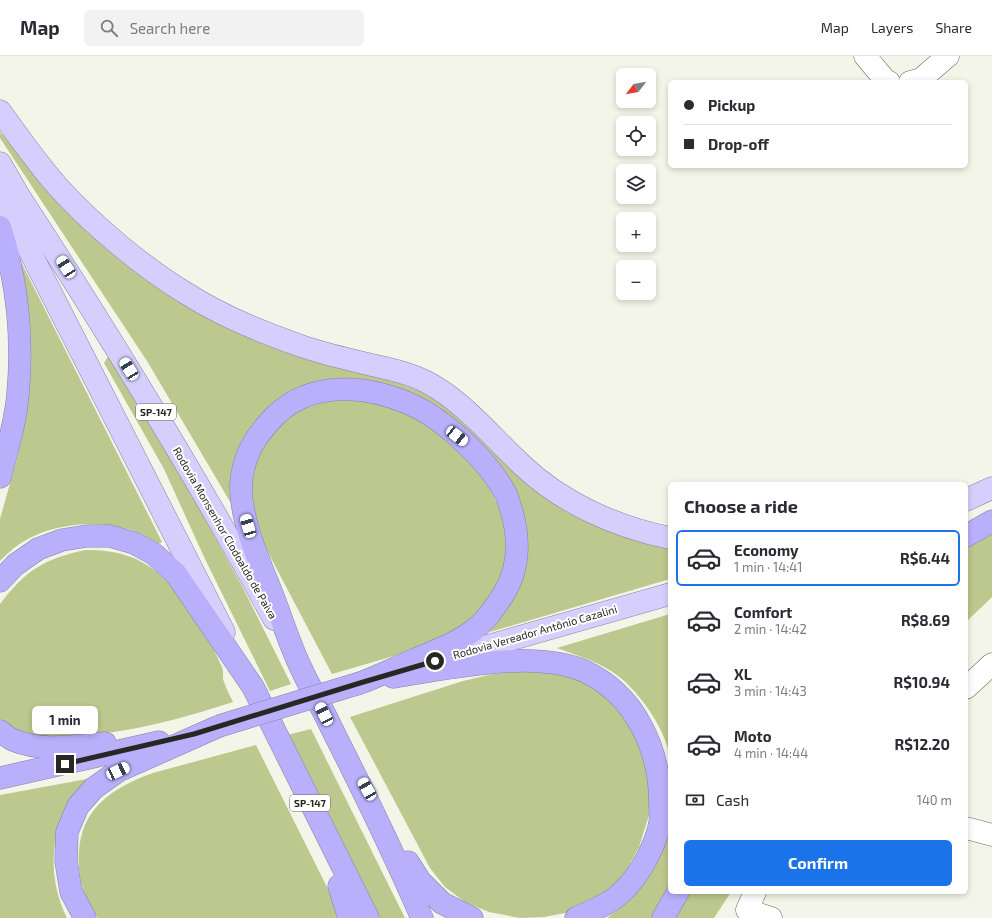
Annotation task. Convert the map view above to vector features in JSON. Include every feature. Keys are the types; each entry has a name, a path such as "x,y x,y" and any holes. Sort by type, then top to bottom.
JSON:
{"highway":[{"path":"0,227 7,250 16,295 20,348 18,394 9,442 0,477"},
{"path":"300,668 254,548 244,515 241,485 246,455 260,431 281,410 302,398 327,389 353,389 380,393 411,404 438,421 467,443 490,469 506,494 516,527 517,560 508,587 493,611 477,628 454,642 361,682"},
{"path":"968,535 992,521"},
{"path":"0,581 15,566 38,549 62,540 87,536 110,536 134,543 154,554 176,574 253,687"},
{"path":"361,682 491,662 531,661 560,664 586,672 610,686 629,706 643,729 655,758 660,790 660,821 656,839 644,864 625,889 603,906 576,918"},
{"name":"Rodovia Monsenhor Clodoaldo de Paiva","path":"300,668 331,726 404,877 422,918"},
{"name":"Rodovia Vereador Antônio Cazalini","path":"218,727 361,682"},
{"name":"SP-147","path":"253,687 368,918"},
{"path":"331,726 420,881 442,903 472,918"},
{"path":"0,778 194,734 218,727"},
{"path":"85,918 71,892 66,861 67,832 78,806 94,788 118,771 218,727"},
{"path":"0,732 12,740 37,747 64,747 194,734"},
{"path":"280,743 339,886 349,918"},
{"path":"664,918 677,894"}],"main road":[{"path":"0,111 60,189 100,228 148,268 189,296 227,316 304,347 410,374 436,388 460,405 524,467 558,494 590,511 625,526 668,537"},
{"name":"Rodovia Monsenhor Clodoaldo de Paiva","path":"0,163 19,196 176,445 243,562 300,668"},
{"name":"SP-147","path":"0,193 253,687"},
{"path":"968,492 992,486"},
{"path":"968,499 992,486"},
{"name":"Rodovia Vereador Antônio Cazalini","path":"361,682 668,595"}],"street":[{"path":"865,56 885,80"},
{"path":"917,80 921,79 948,56"},
{"path":"968,686 991,668"},
{"path":"968,829 992,835"},
{"path":"754,894 747,910 770,918"}],"green space":[{"path":"0,132 60,202 119,258 383,377 429,395 447,405 485,440 668,547 668,580 490,632 515,596 523,576 488,453 471,433 451,417 428,402 283,397 232,505 147,361 0,138"},
{"path":"19,258 162,542 159,544 132,530 86,524 55,528 40,533 14,548 0,561 0,519 18,455 24,417"},
{"path":"109,355 187,486 244,590 291,684 270,691 205,559 164,469 104,363"},
{"path":"332,398 378,403 402,412 426,424 448,440 471,463 488,485 501,510 507,534 503,575 476,618 435,644 332,674 262,541 253,511 250,491 253,468 261,446 292,413 311,403"},
{"path":"992,532 992,597 968,620 968,546"},
{"path":"85,550 107,551 128,556 144,563 159,574 172,587 196,618 215,651 222,667 223,680 233,702 149,726 84,736 35,738 16,731 0,719 0,604 18,582 37,568 58,557"},
{"path":"668,615 668,749 652,714 644,702 626,683 604,667 557,648"},
{"path":"523,671 554,672 579,680 602,694 623,716 636,736 647,760 650,812 639,847 625,873 610,890 587,904 565,913 544,917 520,918 489,912 465,902 445,887 430,868 350,717 463,681 493,674"},
{"path":"311,729 405,918 380,918 287,735"},
{"path":"256,745 332,897 337,918 98,918 90,907 84,894 79,864 79,849 87,821 100,803 121,787 153,773"},
{"path":"87,779 77,790 64,812 55,842 54,873 61,903 67,918 0,918 0,795"},
{"path":"668,832 668,892 655,918 607,918 630,898 648,878 661,854"},
{"path":"688,894 730,894 714,918 675,918"}],"route":[{"path":"65,764 194,734 435,661"}]}
